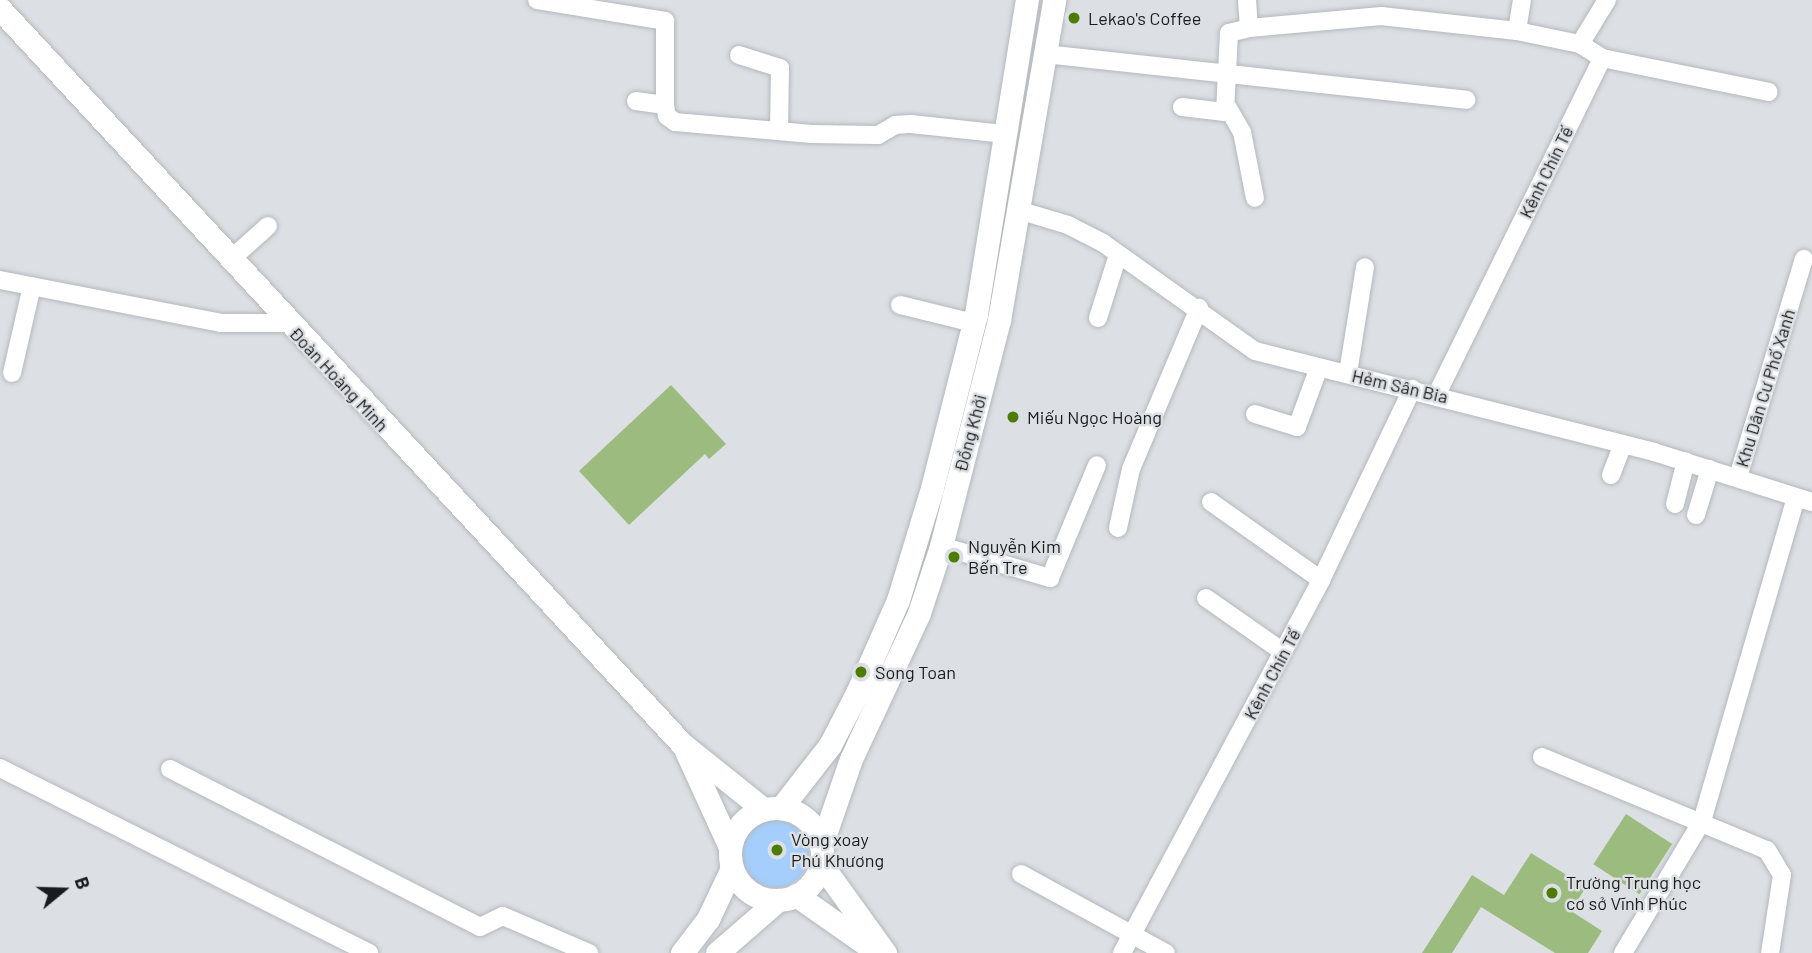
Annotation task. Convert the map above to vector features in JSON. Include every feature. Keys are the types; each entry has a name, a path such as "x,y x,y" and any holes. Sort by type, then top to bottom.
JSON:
{"main road":[{"name":"Đồng Khởi","path":"772,808 830,745 857,693 898,600 975,319 1027,0"},
{"name":"Đồng Khởi","path":"821,855 851,759 879,705 941,545 999,320 1054,0"},
{"name":"Đoàn Hoàng Minh","path":"0,9 287,323 682,744 772,808"},
{"path":"975,319 999,320"},
{"path":"857,693 879,705"},
{"name":"Đoàn Hoàng Minh","path":"682,744 731,858"},
{"path":"682,953 708,919 741,823 772,808 812,825 821,855 885,953"},
{"path":"717,953 816,877 821,855"},
{"path":"731,858 755,895 787,898 879,953"}],"street":[{"path":"537,0 665,21 665,104 667,116 676,122 779,131 878,135 895,125 911,124 1005,134"},
{"path":"1247,0 1250,28"},
{"path":"1517,31 1522,0"},
{"name":"Kênh Chín Tế","path":"1437,394 1591,53 1607,0"},
{"path":"1255,198 1242,132 1228,108 1229,33 1250,28 1381,16 1517,31 1591,53 1769,92"},
{"path":"1045,54 1467,100"},
{"path":"739,55 775,62 780,68 779,131"},
{"path":"636,101 665,104"},
{"path":"1182,107 1220,114 1228,108"},
{"name":"Hẻm Sân Bia","path":"1018,210 1085,232 1199,308 1255,351 1318,370 1348,373 1437,394 1686,461 1804,500"},
{"path":"230,260 268,226"},
{"path":"1098,318 1118,255"},
{"name":"Khu Dân Cư Phố Xanh","path":"1738,477 1804,259"},
{"path":"1348,373 1365,267"},
{"path":"0,280 221,323 287,323"},
{"path":"12,373 32,286"},
{"path":"900,305 975,319"},
{"path":"1118,528 1131,469 1199,308"},
{"path":"1255,414 1297,427 1318,370"},
{"name":"Kênh Chín Tế","path":"1122,953 1321,579 1412,390"},
{"path":"1611,475 1623,444"},
{"path":"1675,504 1686,461"},
{"path":"941,545 1049,578 1097,465"},
{"path":"1696,515 1710,469"},
{"path":"1623,953 1702,821 1804,500"},
{"path":"1211,502 1321,579"},
{"path":"1206,598 1283,652"},
{"path":"1542,757 1768,850 1777,860 1782,875 1770,953"},
{"path":"0,768 369,953"},
{"path":"170,769 480,927 503,916 589,953"},
{"path":"1021,874 1166,953"}],"shaded area":[{"path":"768,820 782,820 794,825 804,835 809,854 804,873 794,883 782,888 768,888 756,883 746,873 741,861 741,847 746,835 756,825"}],"building":[{"path":"671,385 726,444 709,459 705,454 629,525 579,471"},
{"path":"1626,814 1672,844 1639,894 1593,864"},
{"path":"1531,853 1586,887 1571,911 1602,931 1588,953 1555,953 1481,907 1452,953 1422,953 1472,875 1504,895"}],"place":[{"name":"Lekao's Coffee","path":"1074,18"},
{"name":"Miếu Ngọc Hoàng","path":"1013,417"},
{"name":"Nguyễn Kim Bến Tre","path":"954,557"},
{"name":"Song Toan","path":"861,672"},
{"name":"Vòng xoay Phú Khương","path":"777,850"},
{"name":"Trường Trung học cơ sở Vĩnh Phúc","path":"1552,893"}]}
